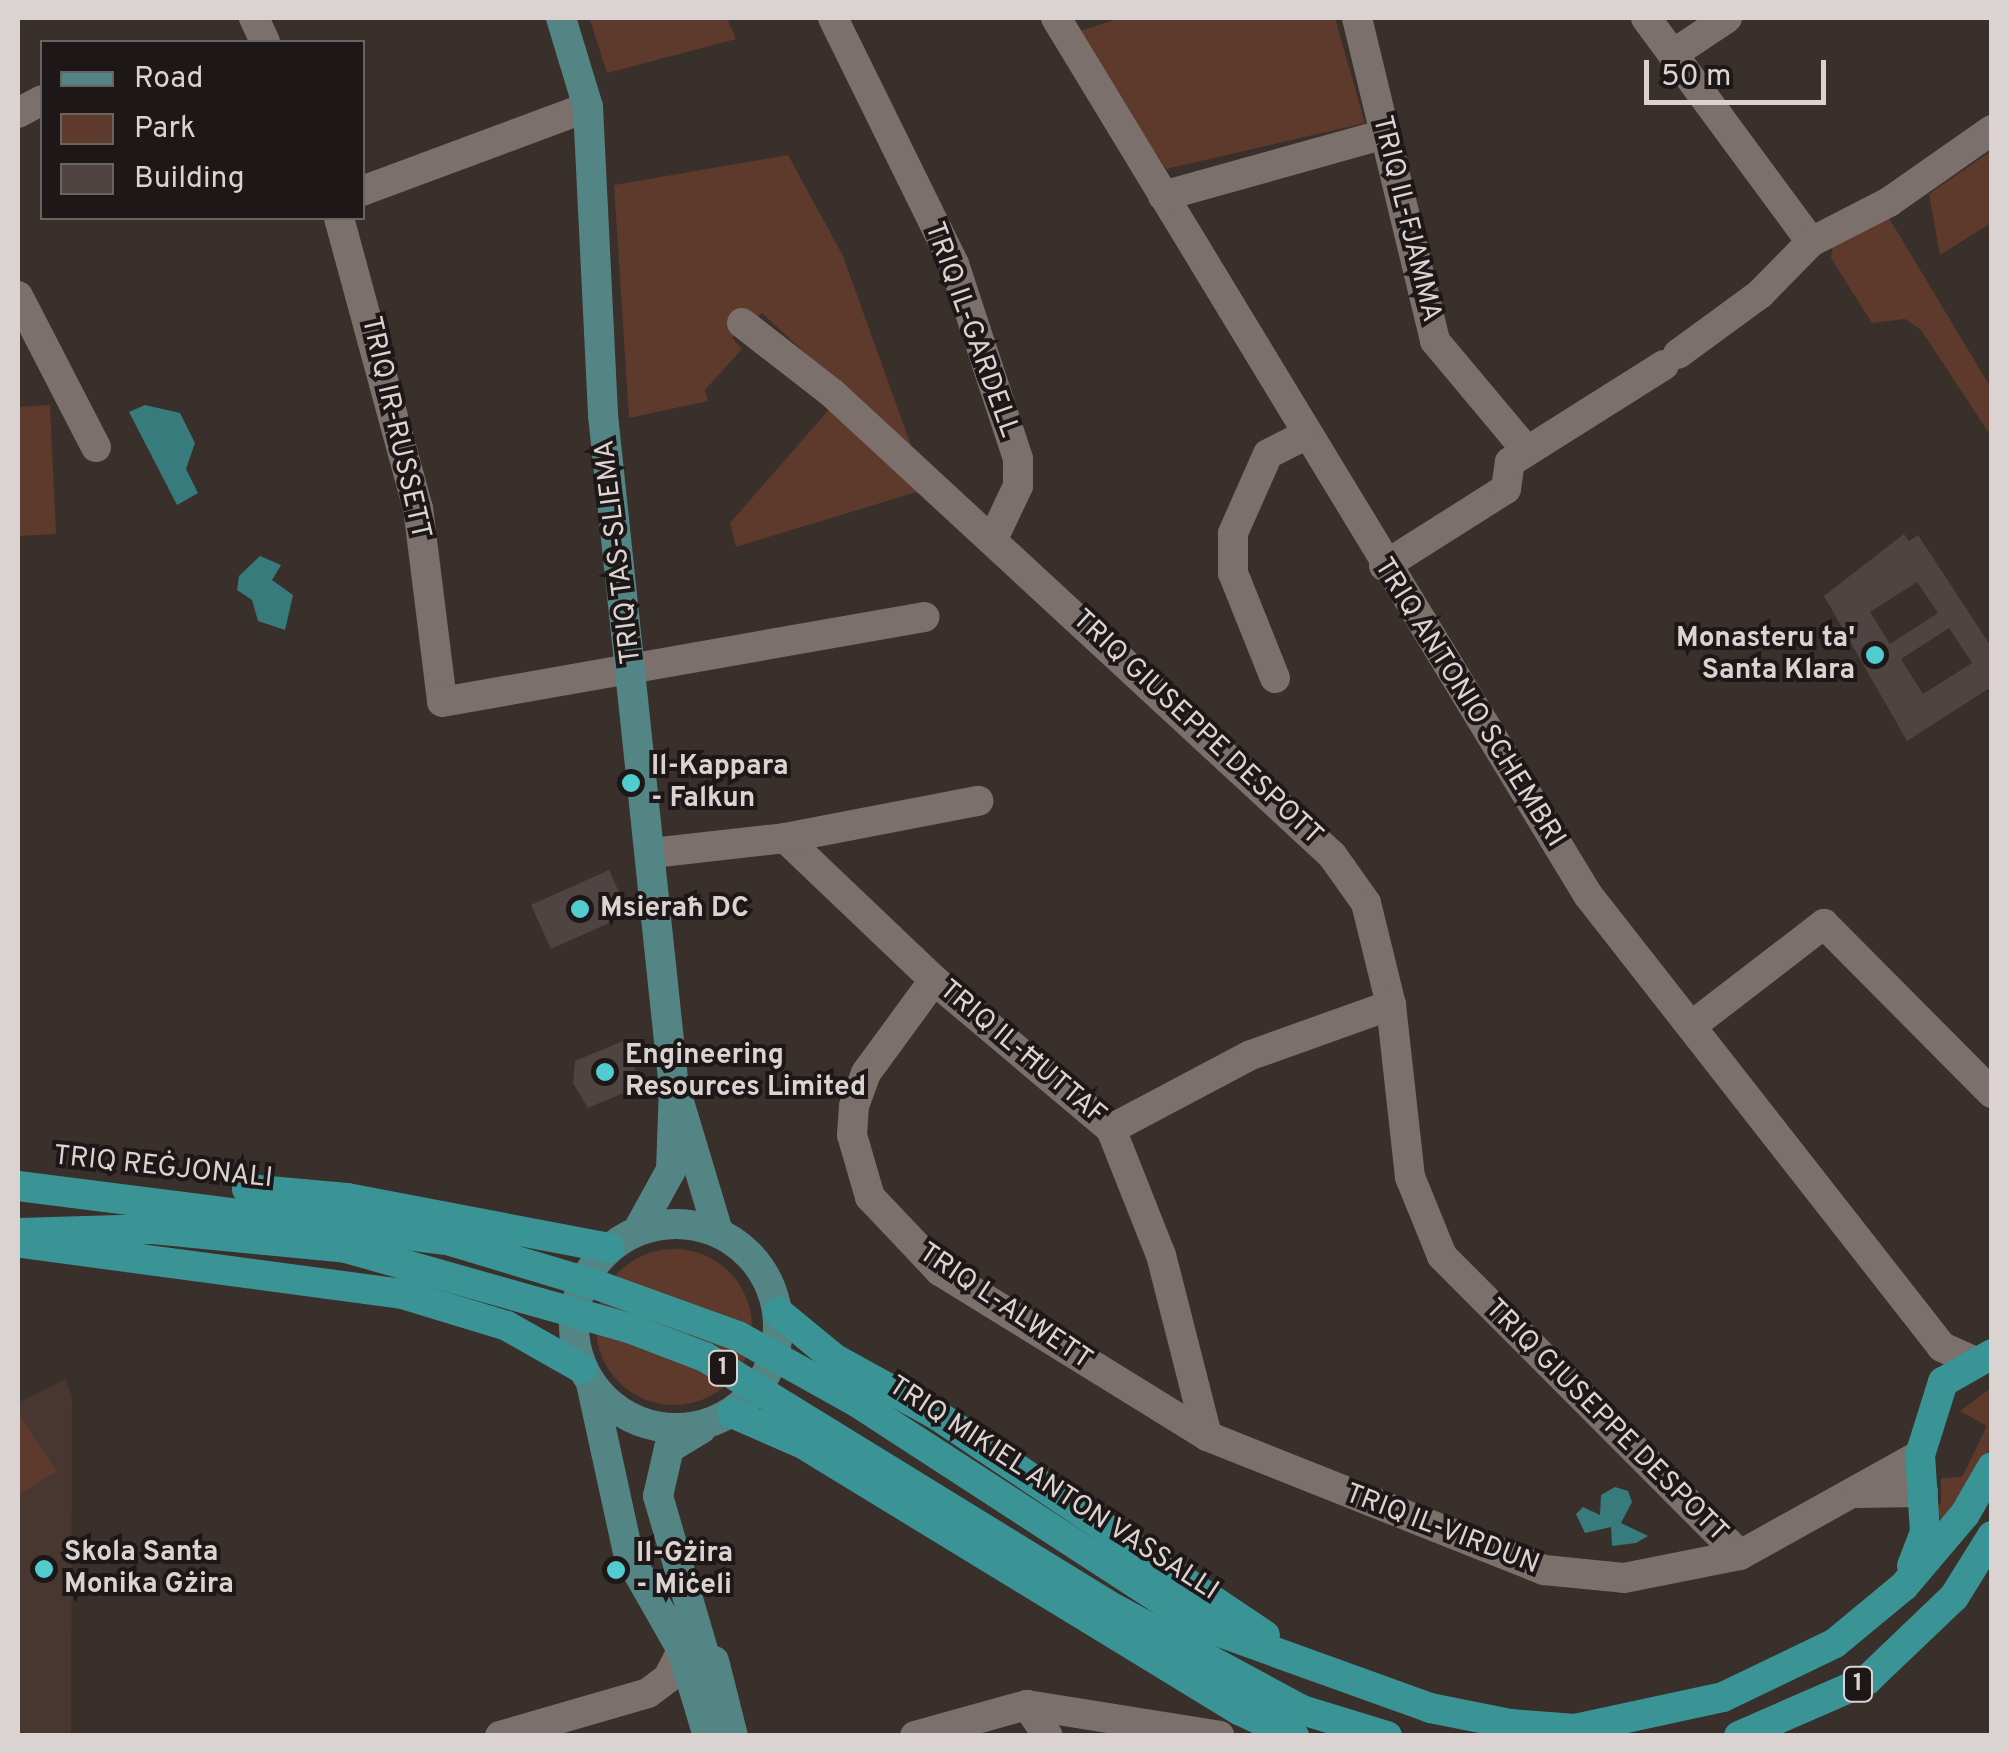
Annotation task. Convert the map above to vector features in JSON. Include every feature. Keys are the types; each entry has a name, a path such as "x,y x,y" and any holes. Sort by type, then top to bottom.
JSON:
{"highway":[{"name":"TRIQ REĠJONALI","path":"18,1186 59,1187 301,1216"},
{"path":"59,1187 211,1186 347,1198 609,1248"},
{"name":"TRIQ MIKIEL ANTON VASSALLI","path":"301,1216 447,1240 738,1336 1005,1496 1200,1624 1430,1708 1576,1728 1723,1698 1834,1643 1904,1586 1965,1514 1992,1467"},
{"name":"1","path":"18,1233 72,1226 282,1242 434,1269 705,1357 1115,1609 1302,1710 1386,1736"},
{"path":"18,1243 402,1294 507,1326 587,1376"},
{"path":"778,1312 835,1359 937,1415 1315,1665"},
{"path":"1943,1382 1983,1358"},
{"name":"1","path":"1904,1586 1925,1532 1920,1454 1943,1382"},
{"path":"720,1419 803,1444 1239,1710 1294,1736"},
{"name":"1","path":"1739,1736 1867,1680 1954,1597 1992,1536"},
{"name":"1","path":"1954,1597 1992,1586"}],"main road":[{"name":"TRIQ TAS-SLIEMA","path":"562,18 588,107 603,415 674,1088 671,1170 638,1230"},
{"name":"TRIQ TAS-SLIEMA","path":"674,1088 718,1232"},
{"path":"708,1736 692,1644 658,1496 669,1448 720,1419 768,1370 778,1312 760,1265 718,1232 678,1222 638,1230 609,1248 582,1283 573,1326 630,1558 692,1644 729,1736"},
{"path":"587,1376 626,1416 666,1429 720,1419"}],"street":[{"name":"TRIQ ANTONIO SCHEMBRI","path":"1056,18 1303,436 1588,895 1694,1024 1942,1347 1983,1358"},
{"name":"TRIQ IL-FJAMMA","path":"1357,18 1436,342 1526,450"},
{"path":"1646,18 1811,242"},
{"path":"1673,54 1727,18"},
{"name":"TRIQ IL-GARDELL","path":"841,20 954,264 1018,459 1018,486 993,539"},
{"path":"18,113 40,101"},
{"path":"365,190 588,107"},
{"path":"1384,566 1506,489 1510,462 1671,360 1760,294 1811,242 1890,202 1992,130"},
{"path":"1163,196 1385,134"},
{"name":"TRIQ IR-RUSSETT","path":"340,220 418,508 442,702 632,662"},
{"path":"18,296 96,447"},
{"name":"TRIQ GIUSEPPE DESPOTT","path":"742,323 993,539 1332,856 1366,903 1392,1006 1410,1177 1442,1256 1740,1555"},
{"path":"1276,678 1232,573 1233,533 1268,454 1303,436"},
{"path":"632,662 925,617"},
{"path":"652,853 785,838 978,801"},
{"name":"TRIQ IL-ĦUTTAF","path":"785,838 934,980 1111,1129 1162,1255 1208,1436"},
{"path":"1694,1024 1824,924 1992,1093"},
{"name":"TRIQ L-ALWETT","path":"934,980 866,1073 854,1106 852,1134 870,1197 940,1271 1208,1436"},
{"path":"1111,1129 1251,1055 1392,1006"},
{"path":"1942,1347 1943,1382"},
{"name":"TRIQ IL-VIRDUN","path":"1208,1436 1544,1570 1647,1578 1740,1555 1920,1454"},
{"name":"TRIQ IL-VIRDUN","path":"1847,1494 1924,1492"},
{"path":"500,1736 648,1693 668,1678 692,1644"},
{"path":"915,1736 1027,1705 1220,1736"},
{"path":"1027,1705 1048,1736"}],"shaded area":[{"name":"Skola Santa Monika Gżira","path":"66,1379 72,1397 71,1735 18,1736 18,1403"}],"green space":[{"path":"727,18 736,39 607,73 590,20"},
{"path":"1120,18 1335,18 1365,123 1166,169 1077,32"},
{"path":"1991,151 1991,223 1940,255 1929,194"},
{"path":"788,155 843,256 914,454 762,313 732,338 742,349 705,390 708,401 629,418 614,185"},
{"path":"1886,213 1991,388 1991,436 1921,330 1905,319 1872,323 1831,258 1833,246"},
{"path":"50,405 56,534 18,536 18,407"},
{"path":"832,406 923,490 736,547 730,523"},
{"path":"674,1249 704,1255 729,1272 746,1297 752,1327 746,1357 729,1382 704,1399 674,1405 644,1399 619,1382 602,1357 596,1327 602,1297 619,1272 644,1255"},
{"path":"1991,1388 1991,1446 1951,1517 1940,1519 1935,1505 1941,1504 1941,1478 1962,1477 1987,1426 1960,1411"},
{"path":"18,1413 57,1471 18,1495"}],"water":[{"path":"145,405 180,413 195,443 186,469 198,493 177,505 129,412"},
{"path":"260,556 281,565 272,580 293,595 285,630 258,621 252,600 237,590 239,576"},
{"path":"1615,1487 1628,1491 1632,1502 1621,1523 1648,1536 1636,1543 1612,1546 1611,1527 1585,1533 1576,1514 1583,1507 1600,1515 1601,1495"}],"building":[{"name":"Monasteru ta' Santa Klara","path":"1904,534 1909,541 1918,535 1992,648 1992,694 1988,689 1907,741 1824,596","holes":["1917,582 1938,613 1890,644 1870,612","1949,628 1972,663 1923,694 1901,659"]},
{"name":"Msieraħ DC","path":"609,870 629,914 551,949 531,905"},
{"name":"Engineering Resources Limited","path":"623,1041 642,1085 588,1108 573,1083 575,1061"}],"place":[{"name":"Monasteru ta' Santa Klara","path":"1875,655"},
{"name":"Il-Kappara - Falkun","path":"631,783"},
{"name":"Msieraħ DC","path":"580,909"},
{"name":"Engineering Resources Limited","path":"605,1072"},
{"name":"Skola Santa Monika Gżira","path":"44,1569"},
{"name":"Il-Gżira - Miċeli","path":"616,1570"}]}
